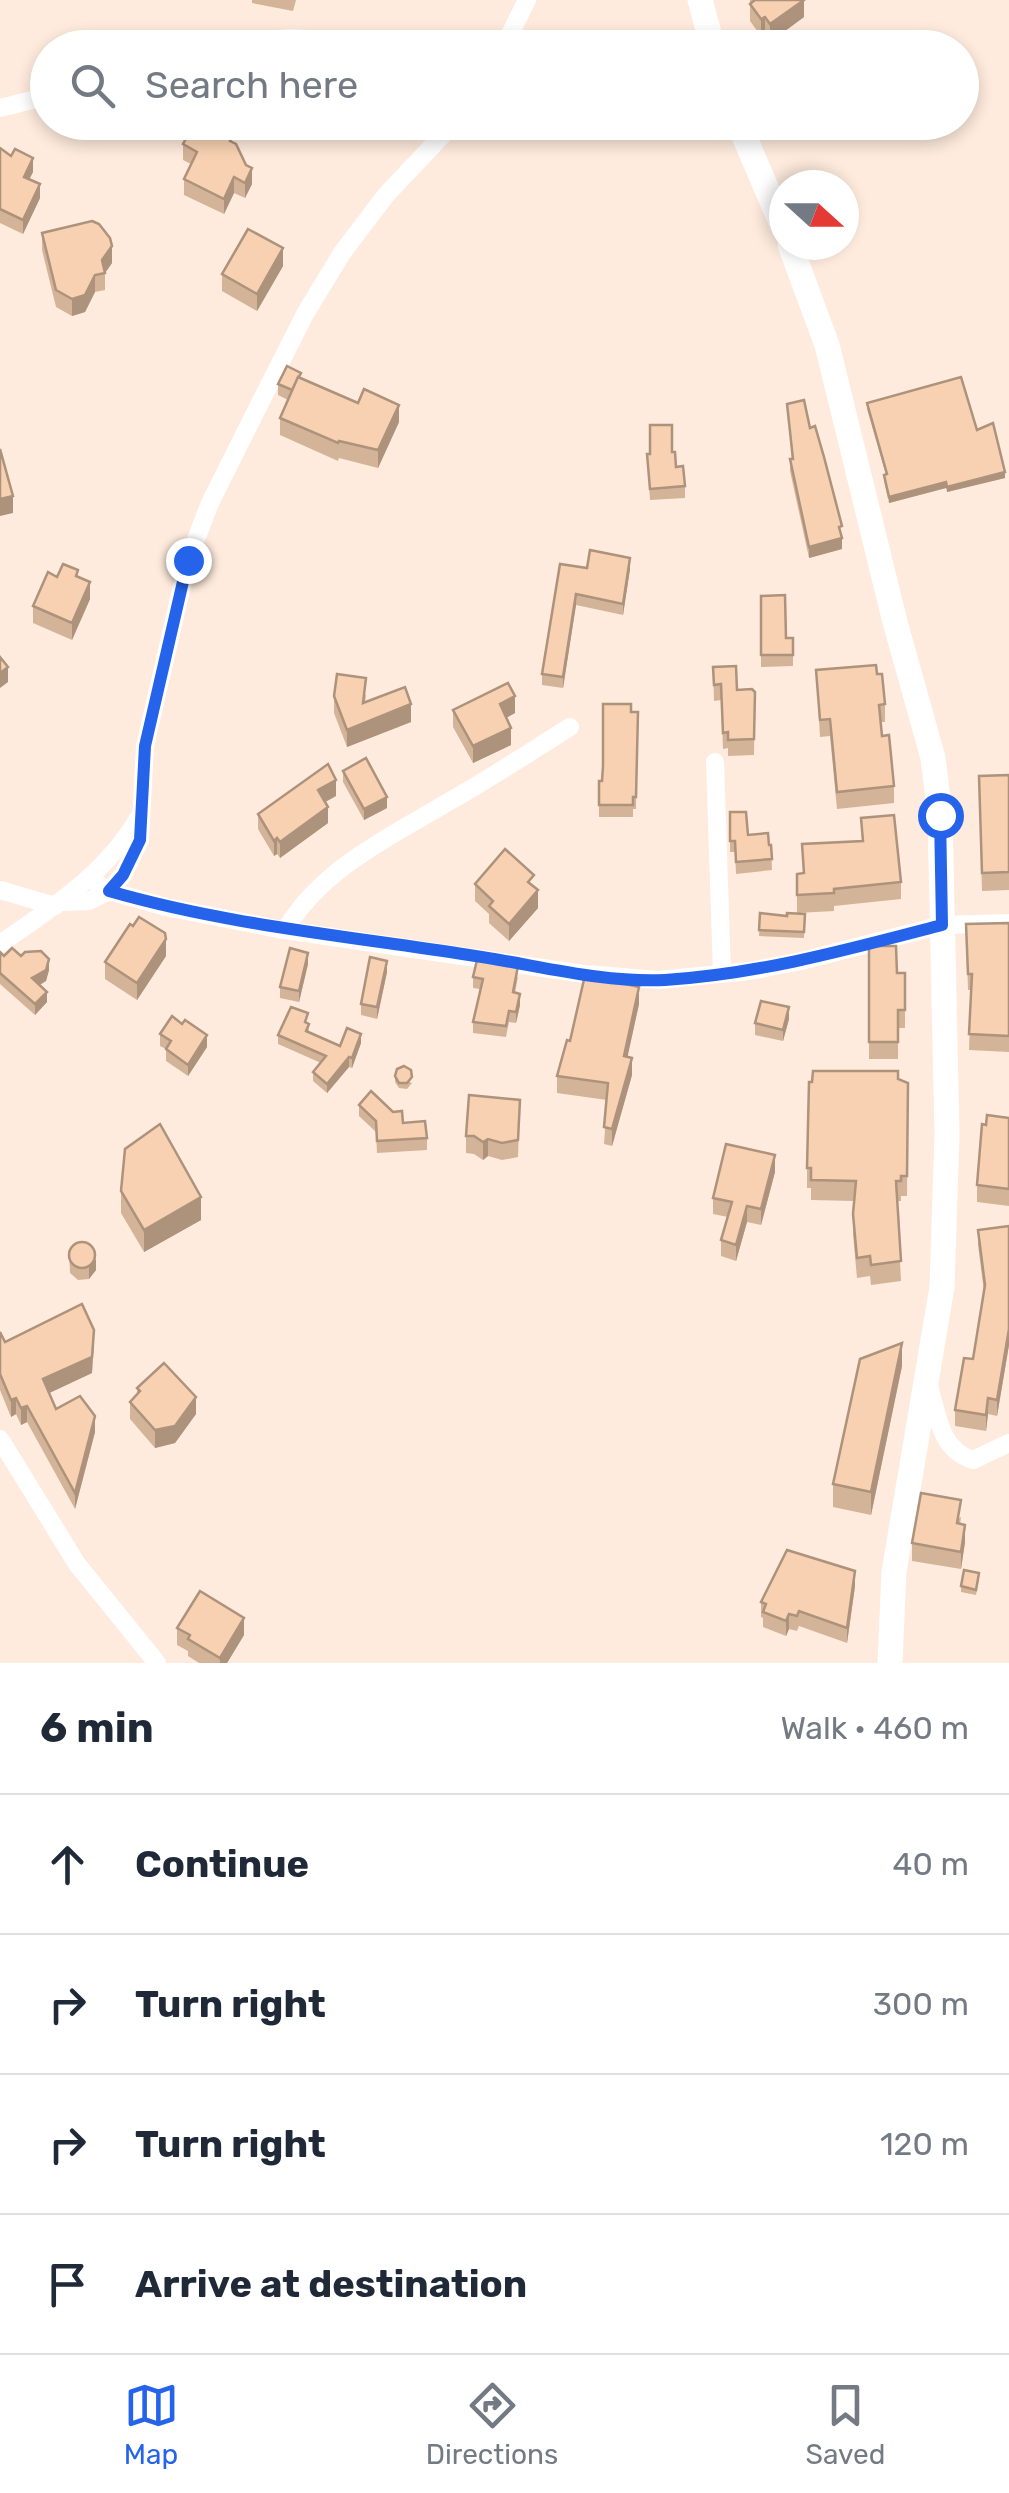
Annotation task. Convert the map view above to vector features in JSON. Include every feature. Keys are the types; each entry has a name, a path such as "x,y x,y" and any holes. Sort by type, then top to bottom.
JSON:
{"main road":[{"path":"700,0 708,30"},
{"path":"746,140 769,194"},
{"path":"795,260 826,346 895,622 934,758 940,815 948,1202 942,1288 894,1572 890,1663"}],"street":[{"path":"513,30 528,0"},
{"path":"0,108 30,100"},
{"path":"0,890 59,904 89,901 109,891 123,875 140,840 145,746 174,614 188,560 210,503 305,314 342,253 386,195 438,140"},
{"path":"286,930 318,886 390,837 570,727"},
{"path":"715,762 722,974"},
{"path":"0,944 90,879 108,862 140,816"},
{"path":"90,879 109,891 193,913 286,930 584,974 659,980 800,962 942,925 1009,923"},
{"path":"928,1381 943,1436 960,1456 974,1460 1009,1443"},
{"path":"0,1439 78,1564 157,1663"}],"building":[{"path":"755,0 804,0 770,24 750,4"},
{"path":"185,140 231,140 252,168 245,183 234,177 224,199 184,179 197,152 183,144"},
{"path":"0,148 11,156 15,149 33,158 24,177 40,184 23,220 0,209"},
{"path":"92,221 99,224 112,246 102,260 105,273 95,275 85,295 72,299 56,290 42,233"},
{"path":"248,229 283,248 257,294 222,274"},
{"path":"287,366 301,373 292,390 278,384"},
{"path":"298,377 358,403 364,389 399,405 378,450 338,443 280,418"},
{"path":"961,377 977,430 993,423 1005,472 889,497 884,475 887,474 867,403"},
{"path":"804,400 810,428 815,426 842,526 842,538 809,547 790,459 787,404"},
{"path":"650,425 672,425 672,452 676,467 683,466 685,486 650,489"},
{"path":"0,449 13,496 0,499"},
{"path":"590,550 630,558 623,604 576,594 563,677 542,674 560,564 587,568"},
{"path":"63,564 78,570 76,576 90,582 72,623 33,606 48,572 57,577"},
{"path":"785,595 786,638 793,638 793,655 761,655 761,596"},
{"path":"0,657 8,667 0,673"},
{"path":"876,665 877,674 882,674 882,736 889,735 894,786 837,792 830,719 820,720 816,670"},
{"path":"736,666 737,690 755,692 754,739 728,740 728,732 723,733 721,684 714,685 713,667"},
{"path":"337,674 366,678 363,703 405,687 411,704 347,730 334,696"},
{"path":"508,683 515,696 500,704 511,728 473,746 453,710"},
{"path":"603,704 631,704 631,712 638,712 633,805 599,805"},
{"path":"366,758 387,797 364,809 343,771"},
{"path":"328,764 336,780 318,790 328,807 280,842 277,838 274,841 258,814"},
{"path":"1009,775 1009,872 982,873 979,776"},
{"path":"730,812 746,812 748,835 768,833 772,859 736,862 735,841 730,841"},
{"path":"894,815 901,882 797,895 797,874 804,873 802,844 863,841 861,818"},
{"path":"505,849 534,875 528,882 538,890 509,924 489,906 493,901 475,884"},
{"path":"760,913 805,914 804,932 759,930"},
{"path":"139,917 165,933 166,939 137,983 105,962"},
{"path":"1009,923 1009,1036 969,1034 972,974 968,974 966,924"},
{"path":"869,946 896,946 897,973 905,973 905,1010 898,1010 898,1042 869,1042"},
{"path":"12,948 21,956 41,951 49,959 46,970 32,978 47,992 35,1004 0,973 0,952 4,956"},
{"path":"290,948 308,953 299,991 280,987"},
{"path":"370,957 387,961 377,1007 361,1004"},
{"path":"477,960 518,966 513,992 520,994 516,1012 509,1011 506,1026 473,1022 483,979 473,977"},
{"path":"585,975 639,987 624,1056 632,1058 612,1129 604,1127 608,1083 557,1076 567,1040 570,1041"},
{"path":"761,1001 789,1007 783,1030 755,1023"},
{"path":"291,1007 308,1013 306,1031 340,1046 347,1028 361,1034 352,1058 327,1084 313,1072 326,1056 278,1035"},
{"path":"172,1016 207,1035 188,1065 166,1049 171,1041 160,1034"},
{"path":"404,1066 411,1070 412,1077 407,1083 399,1083 397,1069"},
{"path":"813,1071 898,1071 898,1079 908,1083 907,1176 896,1181 901,1261 871,1265 870,1256 857,1258 853,1214 856,1181 811,1180 811,1168 807,1168 809,1082"},
{"path":"371,1091 393,1112 402,1111 403,1123 425,1121 427,1138 377,1141 376,1121 359,1105"},
{"path":"469,1095 520,1100 518,1140 483,1142 466,1136"},
{"path":"987,1115 1009,1118 1009,1189 977,1185 982,1124 986,1125"},
{"path":"160,1124 201,1197 144,1230 121,1191 125,1149"},
{"path":"726,1144 775,1155 761,1209 747,1206 736,1245 721,1240 732,1202 713,1198"},
{"path":"1009,1226 1009,1329 997,1400 988,1398 986,1415 955,1410 964,1358 973,1359 985,1285 978,1230"},
{"path":"82,1242 91,1246 95,1255 91,1264 82,1268 73,1264 69,1255 73,1246"},
{"path":"82,1304 94,1330 92,1357 43,1379 56,1409 80,1396 95,1416 75,1493 27,1406 21,1408 16,1398 11,1400 0,1374 0,1332 5,1342"},
{"path":"902,1343 871,1492 833,1484 860,1359"},
{"path":"164,1363 196,1397 175,1426 155,1430 130,1402 140,1391 137,1388"},
{"path":"921,1493 961,1500 957,1523 965,1525 961,1552 912,1543"},
{"path":"787,1550 855,1571 847,1628 799,1611 797,1616 789,1614 786,1621 763,1612 766,1604 761,1602"},
{"path":"964,1570 979,1573 976,1590 961,1586"},
{"path":"200,1591 244,1618 220,1658 177,1628"}],"route":[{"path":"188,560 145,746 140,840 123,875 109,891 193,913 278,928 584,974 659,980 702,977 800,962 942,925 940,815"}]}
